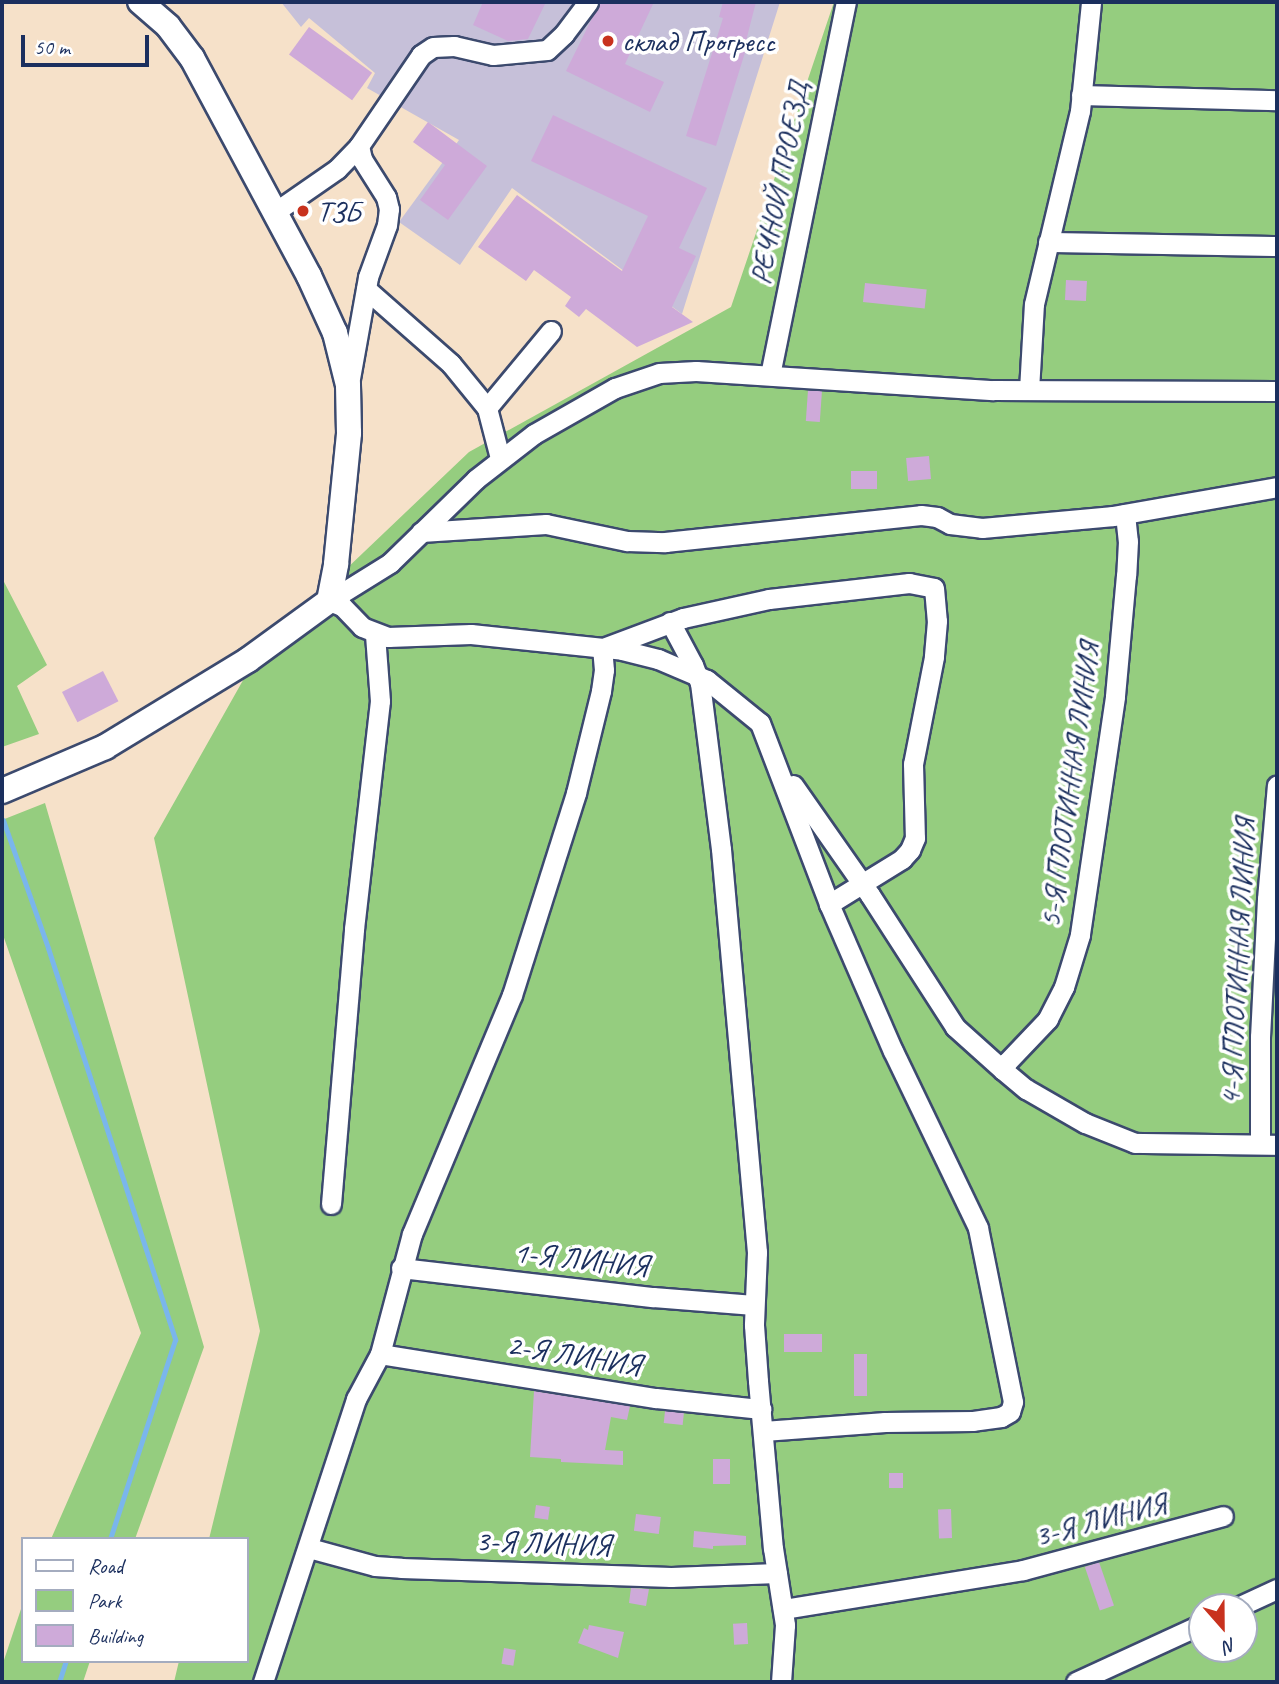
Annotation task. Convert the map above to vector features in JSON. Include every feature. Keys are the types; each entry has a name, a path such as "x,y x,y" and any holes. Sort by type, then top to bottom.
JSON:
{"main road":[{"path":"2,791 105,747 248,660 329,601 336,564 349,433 348,386 335,333 275,212 192,58 168,26 140,2"}],"street":[{"path":"275,212 337,169 359,146 421,55 433,47 454,46 494,55 547,50 564,34 588,2"},
{"name":"РЕЧНОЙ ПРОЕЗД","path":"770,375 845,2"},
{"path":"1028,390 1034,304 1081,95 1091,2"},
{"path":"1081,95 1277,100"},
{"path":"348,386 366,289 387,225 388,209 386,197 362,159 359,146"},
{"path":"1048,242 1277,246"},
{"path":"366,289 451,364 487,408 500,458"},
{"path":"487,408 551,331"},
{"path":"329,601 390,563 500,458 579,407 640,378 676,371 1028,390 1277,391"},
{"path":"421,532 546,524 627,541 666,542 921,515 937,517 950,524 982,528 1125,514 1277,487"},
{"name":"5-Я ПЛОТИННАЯ ЛИНИЯ","path":"1003,1070 1007,1062 1048,1018 1064,987 1087,896 1115,697 1126,564 1125,514"},
{"path":"602,649 670,622 709,611 796,594 909,583 934,588 937,621 934,657 913,764 915,838 902,859 829,904"},
{"path":"329,601 342,606 350,617 375,634 388,637 471,634 639,653 697,674 743,707 760,723 804,804 863,884 955,1027 1019,1084 1086,1123 1135,1143 1175,1146 1269,1144"},
{"path":"670,622 697,674 704,705 721,849 757,1252 754,1305 761,1409 777,1573 785,1625 781,1682"},
{"path":"331,1204 354,929 380,701 375,634"},
{"path":"262,1682 309,1548 356,1399 380,1354 412,1234 512,995 576,793 601,691 604,670 602,649"},
{"path":"763,1431 884,1422 973,1422 1001,1417 1010,1412 1013,1402 978,1228 893,1051 809,859 772,749"},
{"name":"4-Я ПЛОТИННАЯ ЛИНИЯ","path":"1269,1144 1260,1037 1267,899 1277,785"},
{"name":"1-Я ЛИНИЯ","path":"401,1268 653,1297 754,1305"},
{"name":"2-Я ЛИНИЯ","path":"380,1354 656,1398 761,1409"},
{"name":"3-Я ЛИНИЯ","path":"783,1609 1023,1570 1223,1516"},
{"name":"3-Я ЛИНИЯ","path":"309,1548 375,1566 401,1569 671,1577 777,1573"},
{"path":"1258,1598 1277,1589"},
{"path":"1076,1682 1188,1630"}],"shaded area":[{"name":"ТЗБ","path":"281,2 780,2 682,314 512,188 460,265 399,222 459,140 367,88 375,73 309,18 301,27"}],"green space":[{"path":"834,2 1277,2 1277,1682 174,1682 179,1663 248,1663 248,1537 209,1537 260,1331 154,838 259,652 469,452 731,307"},
{"path":"2,578 47,665 17,686 39,734 2,747"},
{"path":"45,803 204,1347 136,1537 52,1537 141,1333 2,932 2,820"},
{"path":"21,1609 21,1663 89,1663 83,1682 2,1682 2,1666"}],"building":[{"path":"483,2 546,2 528,39 508,41 473,25"},
{"name":"склад Прогресс","path":"600,2 654,2 625,64 664,82 650,112 566,71"},
{"path":"723,2 756,2 745,45 747,46 716,146 686,136 723,18 719,17"},
{"path":"309,27 372,73 352,100 289,55"},
{"path":"553,115 707,188 679,248 696,256 672,307 693,322 637,347 586,309 579,317 565,306 571,297 534,270 526,281 478,247 517,195 622,271 648,216 531,161"},
{"path":"428,122 487,166 448,220 420,200 445,165 413,142"},
{"path":"1066,280 1087,281 1086,301 1065,300"},
{"path":"865,283 927,289 925,308 863,302"},
{"path":"808,390 822,391 820,422 806,421"},
{"path":"929,456 931,479 908,481 906,458"},
{"path":"851,471 877,471 877,489 851,489"},
{"path":"103,671 118,701 77,722 62,692"},
{"path":"784,1334 822,1334 822,1352 784,1352"},
{"path":"854,1354 867,1354 867,1396 854,1396"},
{"path":"534,1391 630,1406 627,1420 611,1417 605,1450 623,1451 623,1465 561,1462 561,1459 530,1457"},
{"path":"665,1411 684,1413 683,1425 664,1423"},
{"path":"713,1459 730,1459 730,1484 713,1484"},
{"path":"889,1473 903,1473 903,1488 889,1488"},
{"path":"536,1505 550,1507 548,1520 534,1518"},
{"path":"938,1509 951,1509 952,1538 939,1538"},
{"path":"636,1514 661,1517 659,1534 634,1531"},
{"path":"694,1531 746,1536 746,1545 713,1546 713,1549 693,1547"},
{"path":"1099,1562 1114,1605 1100,1610 1085,1567"},
{"path":"631,1588 649,1589 646,1606 629,1603"},
{"path":"747,1623 748,1644 734,1645 733,1624"},
{"path":"589,1625 624,1632 618,1658 578,1643 584,1628 588,1630"},
{"path":"504,1648 516,1650 513,1666 501,1664"}],"waterway":[{"path":"3,820 48,948 175,1340 111,1537"},
{"path":"59,1682 65,1663"}],"place":[{"name":"склад Прогресс","path":"608,41"},
{"name":"ТЗБ","path":"303,211"}]}
